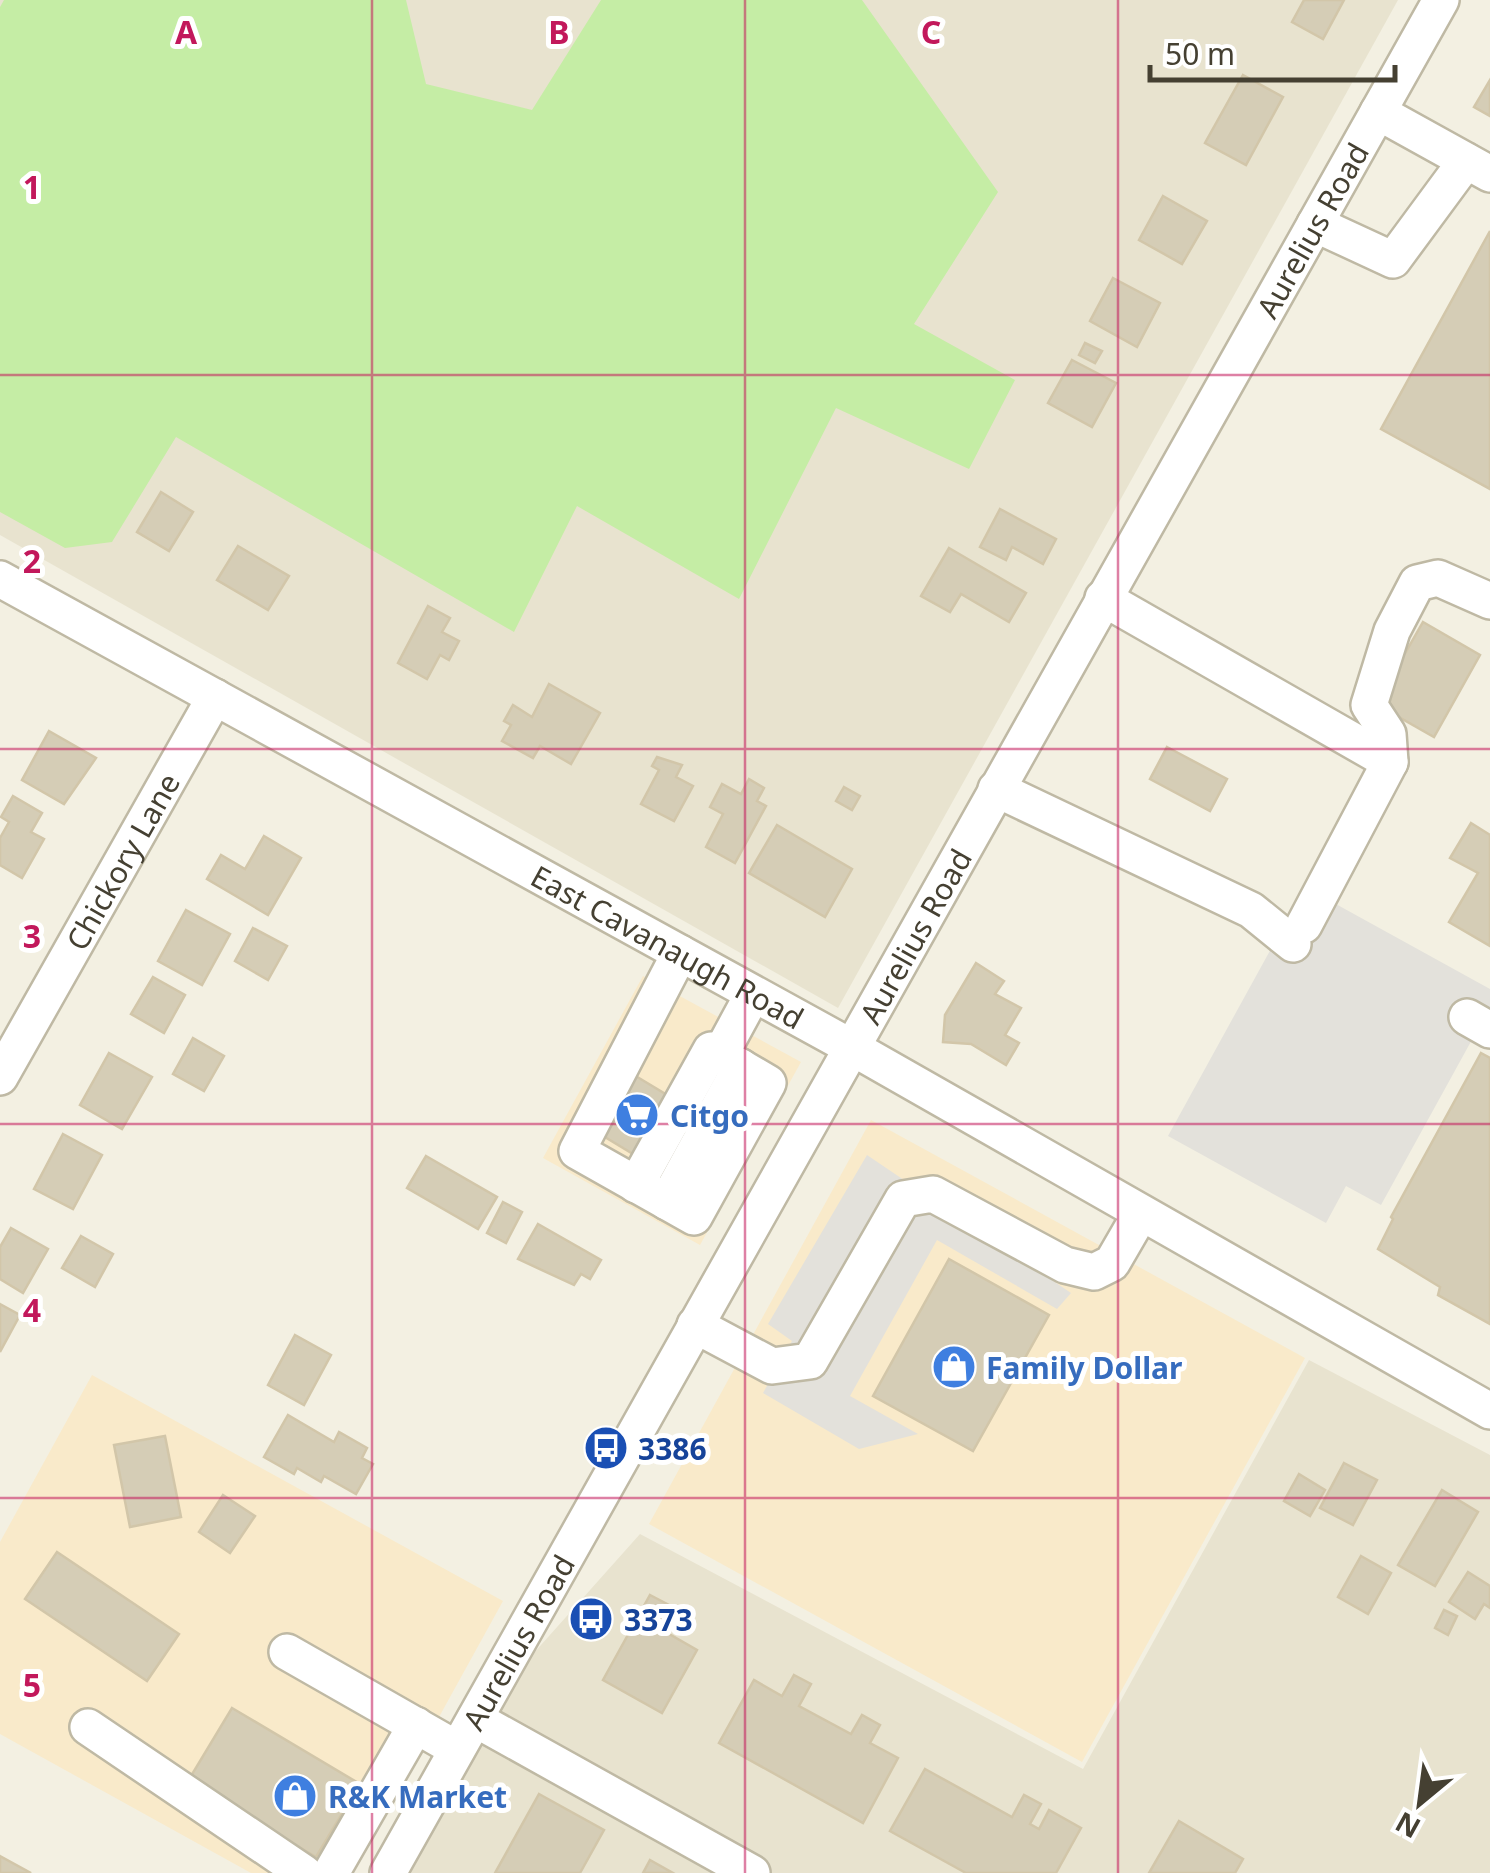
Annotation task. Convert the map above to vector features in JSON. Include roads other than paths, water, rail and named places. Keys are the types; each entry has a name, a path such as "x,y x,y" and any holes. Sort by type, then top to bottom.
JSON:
{"street":[{"name":"Aurelius Road","path":"388,1873 1441,0"},
{"path":"1315,224 1393,260 1478,167 1378,112"},
{"name":"East Cavanaugh Road","path":"0,578 851,1047 1490,1411"},
{"path":"996,789 1298,935 1390,762 1388,734 1369,705 1404,602 1417,583 1438,578 1490,601"},
{"path":"1103,598 1390,762"},
{"name":"Chickory Lane","path":"0,1077 215,697"},
{"path":"652,1193 711,1050 768,1083 694,1217 577,1151 680,953"},
{"path":"730,1061 753,994"},
{"path":"695,1325 772,1366 810,1361 903,1198 932,1194 1065,1265 1094,1272 1112,1263 1141,1213"},
{"path":"287,1652 416,1725 466,1734 752,1873"},
{"path":"330,1873 416,1725"},
{"path":"88,1726 304,1873"}],"place":[{"name":"Citgo","path":"637,1115"},
{"name":"Family Dollar","path":"954,1367"},
{"name":"3386","path":"606,1448"},
{"name":"3373","path":"591,1619"},
{"name":"R&K Market","path":"295,1796"}]}
